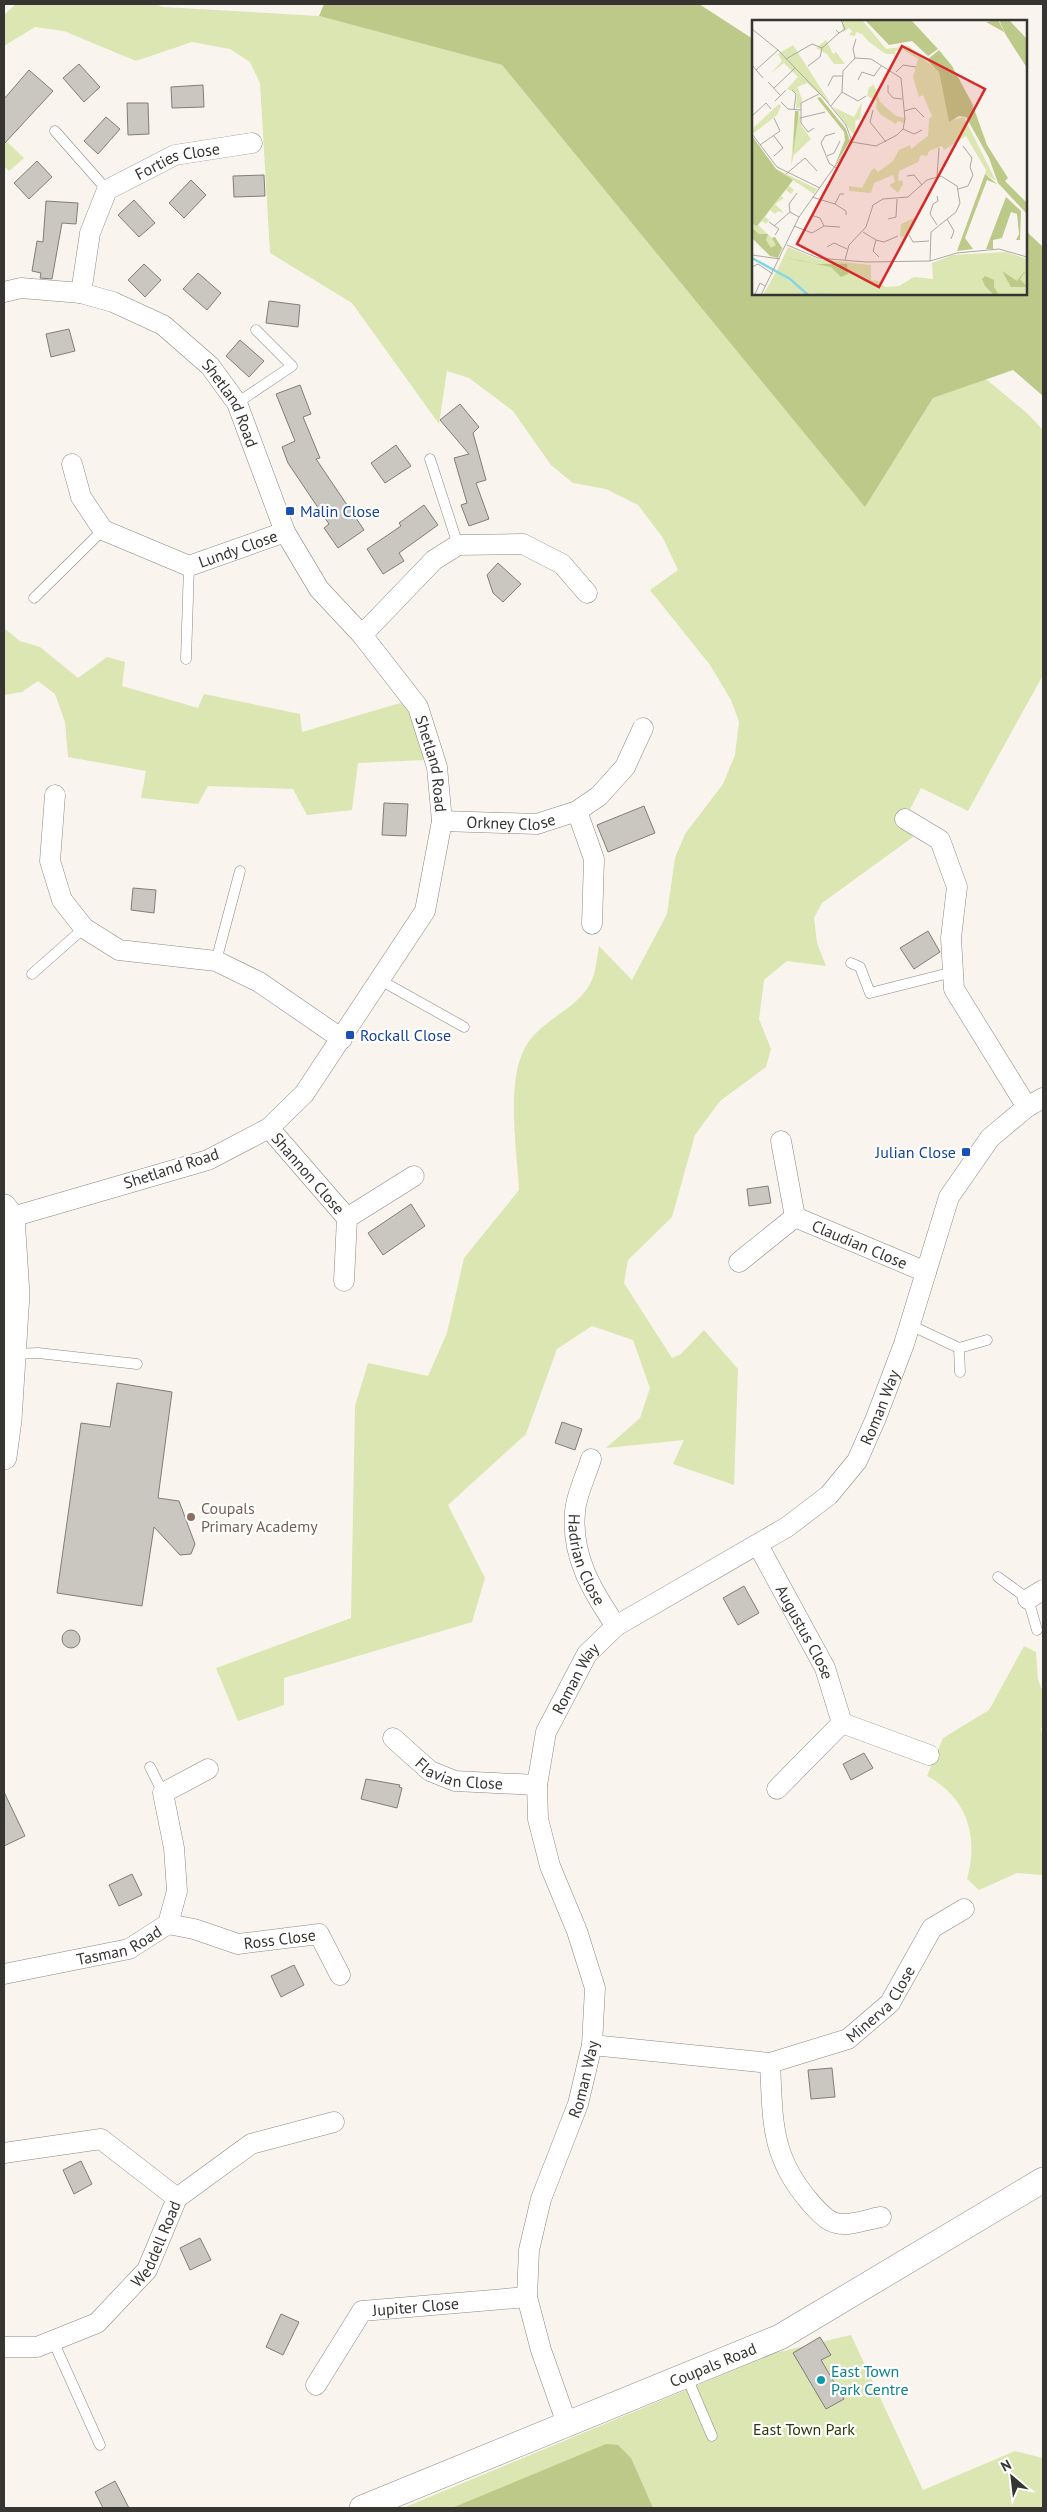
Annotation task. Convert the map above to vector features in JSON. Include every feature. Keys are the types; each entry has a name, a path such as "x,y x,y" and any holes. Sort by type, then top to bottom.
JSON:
{"street":[{"name":"Forties Close","path":"107,190 175,155 252,143"},
{"path":"81,293 90,233 107,190"},
{"name":"Shetland Road","path":"4,292 21,288 81,293 113,302 163,325 210,366 237,403 285,532 319,590 362,635 418,707 437,767 442,821 425,911 304,1094 269,1128 208,1160 8,1212"},
{"path":"72,464 81,497 103,530"},
{"name":"Lundy Close","path":"103,530 189,566 285,532"},
{"path":"362,635 434,560 458,545 522,544 562,564 587,593"},
{"name":"Orkney Close","path":"442,821 537,824 577,811 599,796 625,767 643,728"},
{"path":"55,795 50,861 62,900 84,928 119,950 216,960 259,982 342,1039"},
{"name":"Orkney Close","path":"577,811 594,859 592,924"},
{"path":"905,819 940,840 958,887 951,938 954,989 1035,1102"},
{"name":"Roman Way","path":"567,2424 540,2350 527,2297 529,2250 540,2199 578,2104 592,2045 595,1988 577,1930 550,1866 538,1819 537,1785 546,1732 587,1654 616,1626 787,1527 829,1495 857,1461 876,1418 910,1325 950,1196 990,1138 1035,1102"},
{"name":"Shannon Close","path":"269,1128 347,1218"},
{"name":"Claudian Close","path":"782,1141 795,1217"},
{"path":"344,1281 347,1218 414,1176"},
{"path":"4,1456 9,1420 17,1294 8,1212"},
{"name":"Claudian Close","path":"795,1217 926,1272"},
{"name":"Claudian Close","path":"739,1262 795,1217"},
{"name":"Hadrian Close","path":"591,1460 575,1511 578,1556 591,1590 616,1626"},
{"name":"Augustus Close","path":"758,1545 825,1668 842,1723"},
{"path":"776,1789 842,1723 929,1755"},
{"name":"Flavian Close","path":"393,1738 430,1771 454,1781 537,1785"},
{"path":"163,1793 208,1769"},
{"name":"Tasman Road","path":"4,1974 129,1949 168,1924 177,1891 174,1848 163,1793"},
{"name":"Minerva Close","path":"592,2045 770,2063 848,2039 890,2003 932,1928 964,1909"},
{"name":"Ross Close","path":"168,1924 194,1929 238,1944 319,1934 340,1975"},
{"path":"770,2063 774,2136 783,2161 796,2186 819,2212 835,2223 848,2224 881,2217"},
{"name":"Weddell Road","path":"4,2348 37,2347 97,2323 147,2270 177,2198 251,2144 334,2122"},
{"path":"4,2153 101,2139 177,2198"},
{"name":"Coupals Road","path":"362,2508 780,2337 1043,2180"},
{"name":"Jupiter Close","path":"316,2385 362,2311 527,2297"}],"lane":[{"path":"55,131 107,190"},
{"path":"237,403 292,366 256,330"},
{"path":"430,459 458,545"},
{"path":"34,598 103,530"},
{"name":"Lundy Close","path":"186,659 189,566"},
{"path":"216,960 240,871"},
{"path":"32,974 84,928"},
{"path":"851,963 860,967 870,993 953,972"},
{"path":"380,980 464,1028"},
{"path":"910,1325 959,1348 987,1340"},
{"path":"959,1348 960,1372"},
{"path":"14,1354 38,1353 137,1364"},
{"path":"998,1577 1036,1595 1037,1630"},
{"path":"150,1767 163,1793"},
{"path":"53,2341 100,2445"},
{"path":"686,2375 712,2436"}],"green space":[{"path":"16,4 155,4 163,7 319,16 502,65 865,506 933,398 986,379 1028,414 1043,430 1043,675 968,811 921,788 905,819 913,837 822,903 814,918 817,943 826,966 787,961 764,980 759,1019 771,1049 766,1067 720,1101 695,1135 672,1217 628,1260 624,1283 672,1358 681,1354 704,1330 738,1369 734,1485 673,1464 684,1440 606,1448 640,1418 650,1388 633,1340 592,1326 557,1349 526,1434 448,1505 485,1578 472,1622 284,1678 284,1705 238,1721 216,1668 351,1618 355,1406 368,1363 428,1376 447,1333 464,1258 519,1190 514,1103 517,1069 522,1054 528,1042 537,1032 586,991 592,980 599,946 632,980 667,914 675,858 685,834 723,784 735,755 739,722 731,700 710,665 650,590 678,570 663,538 638,505 606,489 573,483 551,465 513,411 469,378 447,371 439,424 352,303 270,253 260,83 250,62 230,49 192,42 136,61 64,31 35,27 4,46 4,15"},
{"path":"324,4 699,4 752,38 752,295 1027,295 1027,232 1043,247 1043,396 1013,370 933,398 865,507 502,65 319,16"},
{"path":"4,139 24,158 9,171 4,166"},
{"path":"4,628 20,641 40,647 78,678 107,657 125,662 122,686 198,708 204,694 300,714 302,732 407,701 425,760 358,763 352,810 307,815 293,789 208,786 198,804 141,798 146,771 68,757 65,722 55,694 38,681 22,692 4,695"},
{"path":"1024,1646 1036,1652 1038,1680 1043,1692 1043,1727 1041,1728 1043,1740 1043,1875 1017,1873 979,1890 967,1879 971,1848 970,1833 966,1820 952,1795 927,1776 943,1738 989,1710"},
{"name":"East Town Park","path":"851,2335 923,2490 1015,2451 1043,2458 1043,2508 403,2508 775,2353"},
{"path":"606,2444 618,2445 631,2458 653,2508 452,2508"}],"building":[{"path":"79,64 100,87 84,102 63,78"},
{"path":"29,70 53,91 4,144 4,99"},
{"path":"203,85 204,107 172,108 171,87"},
{"path":"127,103 148,103 149,134 128,135"},
{"path":"106,117 120,129 98,154 84,141"},
{"path":"37,161 52,177 29,199 14,183"},
{"path":"264,175 265,196 234,197 233,176"},
{"path":"191,180 206,195 184,218 169,203"},
{"path":"134,200 155,223 139,237 118,215"},
{"path":"46,201 78,203 76,224 62,223 52,279 40,278 41,273 32,271 37,241 43,242"},
{"path":"144,264 161,280 145,297 128,280"},
{"path":"198,273 221,293 207,310 183,289"},
{"path":"269,301 300,305 298,327 266,323"},
{"path":"69,329 75,351 51,357 46,334"},
{"path":"240,340 264,361 249,377 226,356"},
{"path":"300,385 311,414 303,417 320,458 316,459 364,530 338,548 324,528 329,524 288,463 282,447 295,441 276,394"},
{"path":"460,404 479,427 473,433 486,480 476,483 489,519 469,526 461,505 467,503 454,458 469,454 440,420"},
{"path":"396,445 411,466 385,483 371,463"},
{"path":"424,505 438,525 399,553 404,561 383,574 367,549 401,526 399,523"},
{"path":"498,563 521,584 503,602 493,593 487,575"},
{"path":"384,803 408,804 406,836 382,835"},
{"path":"644,806 655,833 608,852 597,825"},
{"path":"133,888 156,890 154,913 131,910"},
{"path":"928,931 940,952 914,969 900,948"},
{"path":"768,1186 771,1203 749,1206 747,1189"},
{"path":"411,1204 425,1226 383,1255 368,1233"},
{"path":"117,1383 172,1392 158,1498 179,1501 195,1544 191,1554 180,1555 154,1527 142,1606 57,1593 81,1423 110,1427"},
{"path":"562,1422 582,1429 575,1450 555,1443"},
{"path":"744,1586 759,1613 738,1625 723,1598"},
{"path":"71,1630 77,1633 80,1639 77,1645 71,1648 65,1645 62,1639 65,1633"},
{"path":"864,1753 873,1768 851,1780 843,1764"},
{"path":"366,1779 400,1785 399,1787 402,1788 397,1808 361,1799"},
{"path":"4,1792 25,1836 4,1846"},
{"path":"132,1874 142,1895 119,1906 109,1885"},
{"path":"294,1965 304,1985 281,1997 271,1976"},
{"path":"832,2068 835,2097 811,2099 808,2070"},
{"path":"81,2161 92,2184 74,2194 63,2170"},
{"path":"200,2238 211,2260 190,2270 180,2248"},
{"path":"281,2314 299,2322 283,2355 266,2347"},
{"name":"East Town Park Centre","path":"820,2337 831,2355 821,2360 844,2399 826,2409 793,2353"},
{"path":"115,2481 129,2508 103,2508 95,2492"}],"place":[{"name":"Malin Close","path":"290,511"},
{"name":"Rockall Close","path":"350,1035"},
{"name":"Julian Close","path":"966,1152"},
{"name":"Coupals Primary Academy","path":"191,1517"},
{"name":"East Town Park Centre","path":"821,2380"}]}
